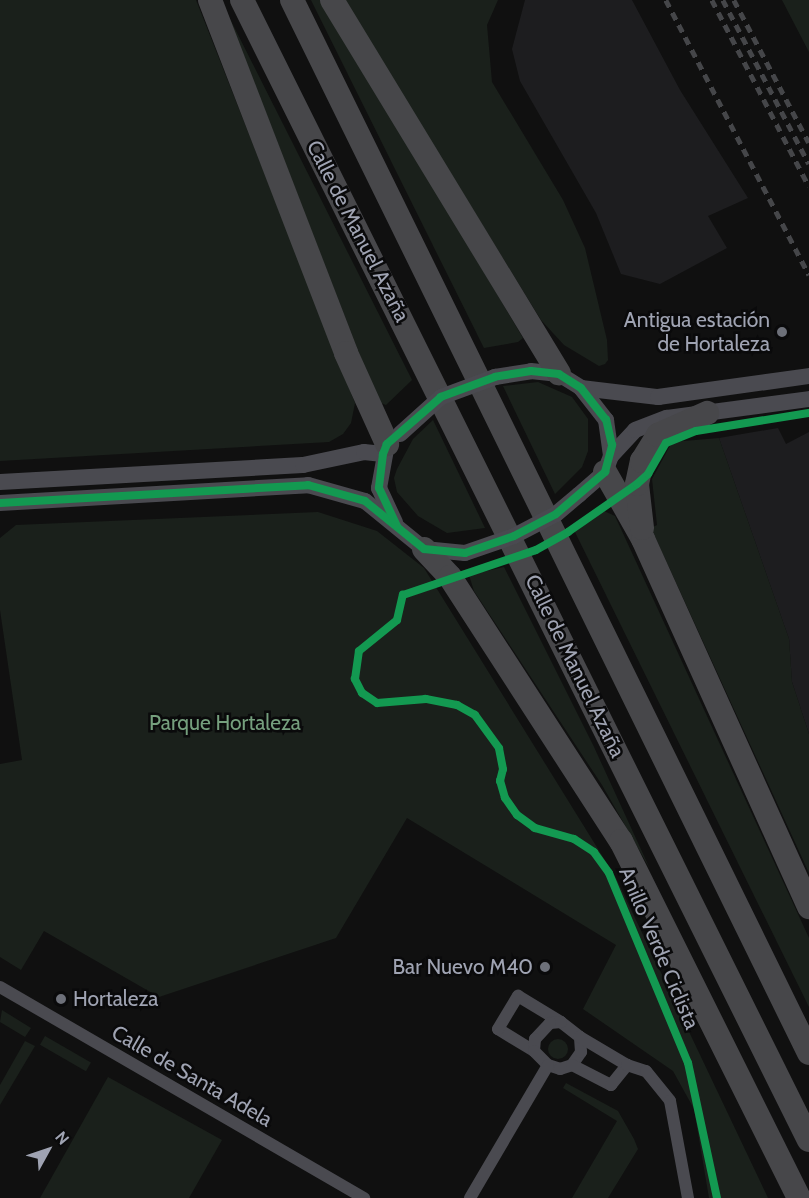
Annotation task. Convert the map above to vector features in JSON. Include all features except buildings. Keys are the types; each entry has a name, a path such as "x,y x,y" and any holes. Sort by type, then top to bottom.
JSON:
{"highway":[{"path":"210,0 346,353 390,444"},
{"name":"Calle de Manuel Azaña","path":"242,0 809,1140"},
{"name":"Calle de Manuel Azaña","path":"292,0 809,1053"},
{"path":"332,0 559,375"},
{"path":"643,539 637,484 642,461 658,435 707,413"},
{"path":"608,464 809,907"},
{"path":"424,549 450,577 621,841 800,1198"}],"street":[{"path":"0,482 303,465 390,444 441,397 495,377 531,371 559,375 581,388 606,420 608,464"},
{"path":"581,388 658,398 809,376"},
{"path":"0,503 308,485 365,501 424,549 465,553 513,536 556,514 579,495 635,430 667,418 744,410 809,399"},
{"path":"390,444 380,488 397,526"},
{"name":"Calle de Santa Adela","path":"0,987 364,1198"},
{"path":"580,1037 581,1052 572,1065 560,1069 548,1065 534,1051 498,1029 518,996 627,1065 646,1071 670,1101 688,1198"},
{"path":"534,1051 542,1029 561,1022"},
{"path":"470,1198 548,1065"},
{"path":"572,1065 610,1085 627,1065"}],"shaded area":[{"path":"525,0 632,0 680,90 748,198 708,216 727,248 660,284 621,274 596,213 520,81 512,49"},
{"path":"778,428 786,444 809,432 809,734 792,682 789,639 719,438"}],"green space":[{"path":"0,0 196,0 355,403 351,423 343,434 329,442 0,461"},
{"path":"311,0 323,0 523,338 518,342 484,348"},
{"path":"344,0 498,0 487,25 492,82 563,200 585,248 607,340 608,360 605,364 599,366 564,345 541,320"},
{"path":"782,0 809,0 809,52"},
{"path":"227,13 412,380 386,405 378,402"},
{"path":"538,382 572,397 588,419 588,451 582,467 555,494 503,386"},
{"path":"433,420 485,528 447,533 418,516 397,492 394,478 397,469 413,439"},
{"path":"719,438 789,639 792,682 809,734 809,873 651,528 657,525 652,479 672,442"},
{"path":"602,510 615,516 809,938 809,1007 575,532"},
{"name":"Parque Hortaleza","path":"318,512 377,531 424,568 616,878 768,1198 709,1198 694,1109 673,1071 583,1009 616,945 407,818 336,938 159,997 44,931 21,970 0,957 0,764 22,760 0,610 0,538 16,525"},
{"path":"504,567 594,747 650,869 602,785 474,591 469,575"},
{"path":"2,1010 31,1028 25,1037 0,1022"},
{"path":"45,1036 91,1062 86,1071 40,1045"},
{"path":"558,1039 565,1042 568,1049 565,1056 558,1059 551,1056 548,1049 551,1042"},
{"path":"25,1041 35,1046 0,1105 0,1085"},
{"path":"108,1077 222,1140 189,1198 40,1198"},
{"path":"566,1083 618,1111 638,1149 608,1198 572,1198 617,1121 563,1088"}],"railway":[{"path":"666,0 809,275"},
{"path":"712,0 809,186"},
{"path":"723,0 809,164"},
{"path":"734,0 809,143"}],"cycle path":[{"path":"0,503 308,485 365,501 424,549 465,553 514,536 556,514 605,472 612,445 606,420 581,388 559,374 531,371 495,377 441,397 387,444 383,454 379,488 397,526"},
{"name":"Anillo Verde Ciclista","path":"717,1198 688,1063 609,873 594,852 574,839 535,828 517,815 505,798 500,781 503,769 499,748 475,715 457,705 426,699 377,703 362,693 355,679 359,651 397,620 403,595 536,550 568,532 637,484 648,474 666,443 696,431 809,413"}],"place":[{"name":"Antigua estación de Hortaleza","path":"782,332"},
{"name":"Bar Nuevo M40","path":"545,967"},
{"name":"Hortaleza","path":"61,999"}]}
